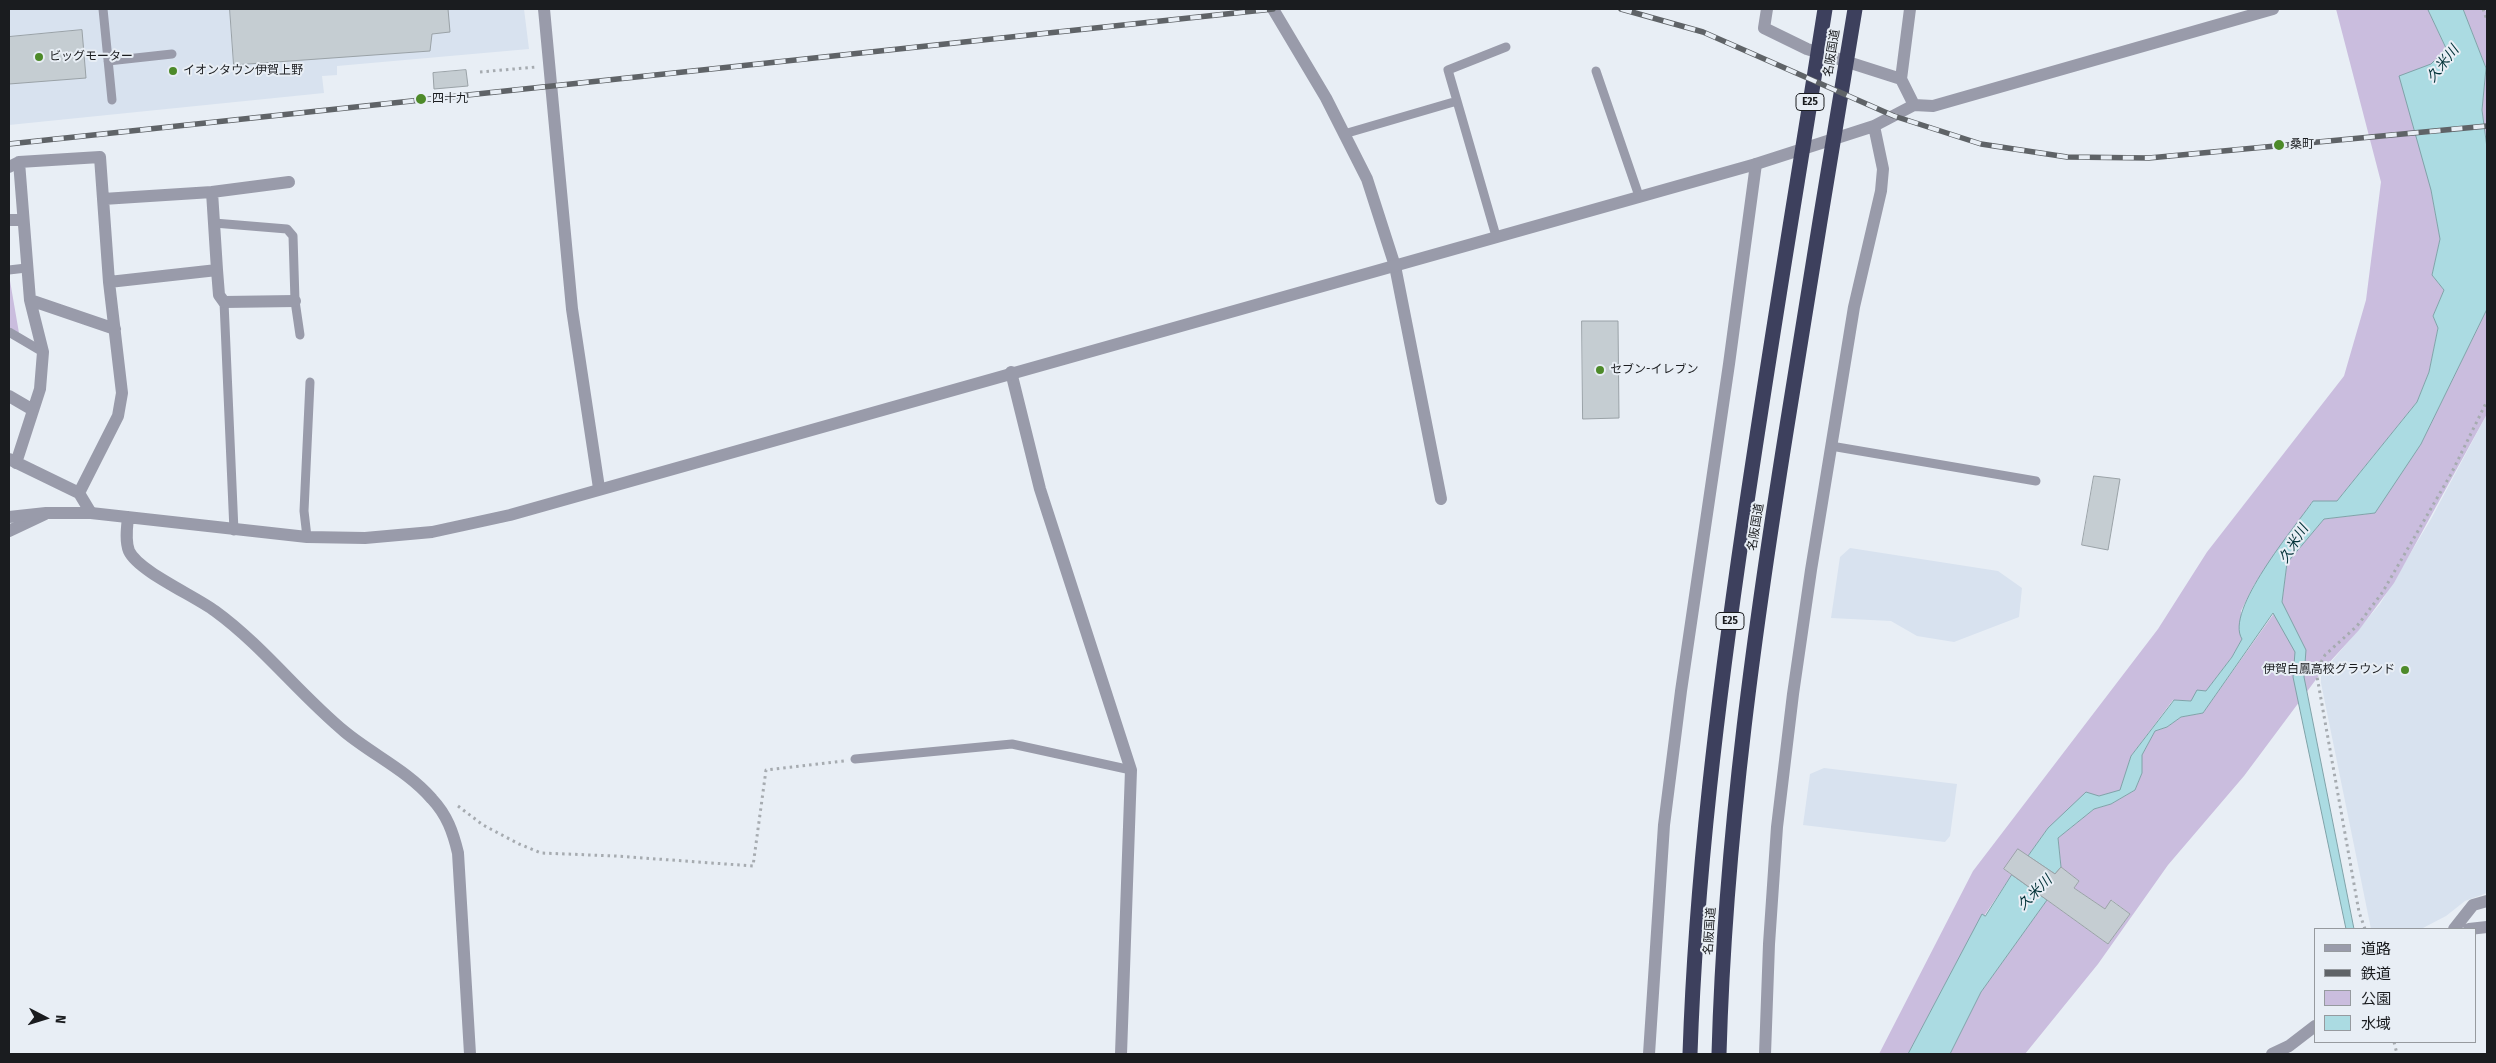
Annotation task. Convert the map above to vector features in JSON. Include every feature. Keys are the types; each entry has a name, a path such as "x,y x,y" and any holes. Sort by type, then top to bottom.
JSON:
{"highway":[{"name":"名阪国道","path":"1690,1054 1698,906 1721,685 1756,439 1825,10"},
{"name":"名阪国道","path":"1719,1054 1728,893 1748,693 1763,578 1824,193 1855,12"}],"street":[{"path":"544,9 572,309 599,488"},
{"path":"1272,9 1326,98 1367,179 1395,266 1441,499"},
{"path":"1767,9 1764,28 1807,49 1902,78"},
{"path":"1910,9 1902,78 1914,105"},
{"path":"9,517 46,513 91,513 307,538 365,538 432,532 510,515 599,488 1756,164 1874,126 1914,105 1933,106 2273,9"},
{"path":"1765,1054 1769,944 1778,817 1794,684 1854,307 1882,191 1883,168 1874,126"},
{"path":"79,493 118,416 122,393 109,282 100,157 14,164 23,220 30,300 43,352 40,390 12,461 79,493 91,513"},
{"path":"1649,1054 1665,815 1680,691 1730,364 1756,164"},
{"path":"103,199 212,192 289,182"},
{"path":"212,192 219,295 224,302 295,301"},
{"path":"9,220 23,220"},
{"path":"109,282 217,270"},
{"path":"30,300 115,329"},
{"path":"1011,372 1040,489 1131,770 1121,1054"},
{"path":"9,396 33,410"},
{"path":"9,531 46,513"},
{"path":"128,517 127,540 129,550 135,559 157,575 190,593 237,628 345,732 408,777 431,798 448,822 458,853 470,1054"},
{"path":"2455,928 2473,905 2487,901"},
{"path":"2272,1054 2289,1046 2314,1027"}],"lane":[{"path":"103,9 112,100"},
{"path":"1496,236 1448,70 1506,47"},
{"path":"108,61 172,54"},
{"path":"1596,72 1639,196"},
{"path":"1344,134 1456,101"},
{"path":"214,223 287,229 293,236 295,301 298,310 300,335"},
{"path":"9,270 26,268"},
{"path":"224,302 234,531"},
{"path":"9,332 43,352"},
{"path":"307,538 304,510 310,382"},
{"path":"1831,446 2036,481"},
{"path":"855,759 1012,744 1131,770"}],"path":[{"path":"2483,9 2487,20"},
{"path":"480,72 550,65"},
{"path":"2365,928 2359,912 2316,671 2326,655 2357,626 2382,593 2451,474 2487,402"},
{"path":"431,798 452,803 483,825 541,853 616,856 753,866 766,770 855,759"}],"shaded area":[{"name":"イオンタウン伊賀上野","path":"9,9 524,9 529,49 337,66 337,75 322,76 324,93 9,125"},
{"name":"伊賀白鳳高校グラウンド","path":"2487,414 2487,893 2465,901 2446,916 2423,928 2371,928 2321,683 2321,674 2380,604 2431,519"},
{"path":"1850,548 1998,571 2022,588 2019,617 1954,642 1917,636 1891,621 1831,618 1840,557"},
{"path":"1824,768 1957,784 1950,836 1945,842 1803,825 1810,774"}],"green space":[{"path":"2336,9 2428,9 2446,49 2431,64 2431,190 2440,239 2432,275 2444,290 2433,316 2438,328 2429,372 2417,402 2336,502 2313,501 2254,585 2241,611 2242,639 2232,657 2206,691 2191,701 2173,700 2131,756 2120,791 2099,796 2048,828 2028,856 2018,850 2004,869 2012,875 1984,916 1982,915 1908,1054 1879,1054 1973,871 2158,629 2207,552 2344,376 2366,300 2381,182"},
{"path":"2463,9 2485,9 2487,14 2487,148 2482,110 2486,68"},
{"path":"9,275 19,333 9,327"},
{"path":"2487,309 2487,414 2394,583 2359,630 2326,666 2244,776 2168,865 2098,964 2025,1054 1950,1054 1981,992 2047,900 2108,944 2130,914 2112,900 2105,909 2074,888 2079,881 2061,867 2058,838 2094,809 2111,804 2135,790 2142,773 2142,755 2155,731 2167,727 2181,717 2203,713 2282,602 2287,563 2324,519 2375,513 2421,444"}],"water":[{"name":"久米川","path":"2428,9 2463,9 2486,68 2482,110 2487,148 2487,309 2421,444 2375,513 2324,519 2287,563 2282,602 2306,650 2304,677 2354,928 2346,928 2293,677 2295,652 2273,613 2203,713 2181,717 2167,727 2155,731 2142,755 2142,773 2135,790 2111,804 2094,809 2058,838 2061,867 2055,874 2028,856 2048,828 2086,792 2099,796 2120,790 2131,756 2174,700 2191,701 2197,690 2206,691 2232,657 2242,639 2239,626 2243,609 2252,590 2264,569 2313,501 2337,501 2417,402 2429,372 2438,328 2433,316 2444,290 2432,275 2440,239 2431,190 2399,76 2431,64 2446,49"},
{"name":"久米川","path":"2012,875 2047,900 1981,992 1950,1054 1908,1054 1982,914 1985,916"}],"building":[{"path":"230,9 448,9 450,32 432,34 430,51 234,65"},
{"path":"82,30 86,78 9,84 9,37"},
{"path":"466,70 468,86 434,89 433,73"},
{"name":"セブン-イレブン","path":"1582,321 1618,321 1619,418 1583,419"},
{"path":"2094,476 2120,479 2108,550 2082,545"},
{"path":"2018,849 2055,874 2061,867 2079,881 2074,888 2105,909 2111,900 2130,914 2108,944 2004,869"}],"railway":[{"path":"9,144 1273,9"},
{"path":"1621,9 1703,32 1894,116 1981,144 2067,157 2149,158 2487,126"}],"place":[{"name":"ビッグモーター","path":"39,57"},
{"name":"イオンタウン伊賀上野","path":"173,71"},
{"name":"四十九","path":"421,99"},
{"name":"桑町","path":"2279,145"},
{"name":"セブン-イレブン","path":"1600,370"},
{"name":"伊賀白鳳高校グラウンド","path":"2405,670"}]}
